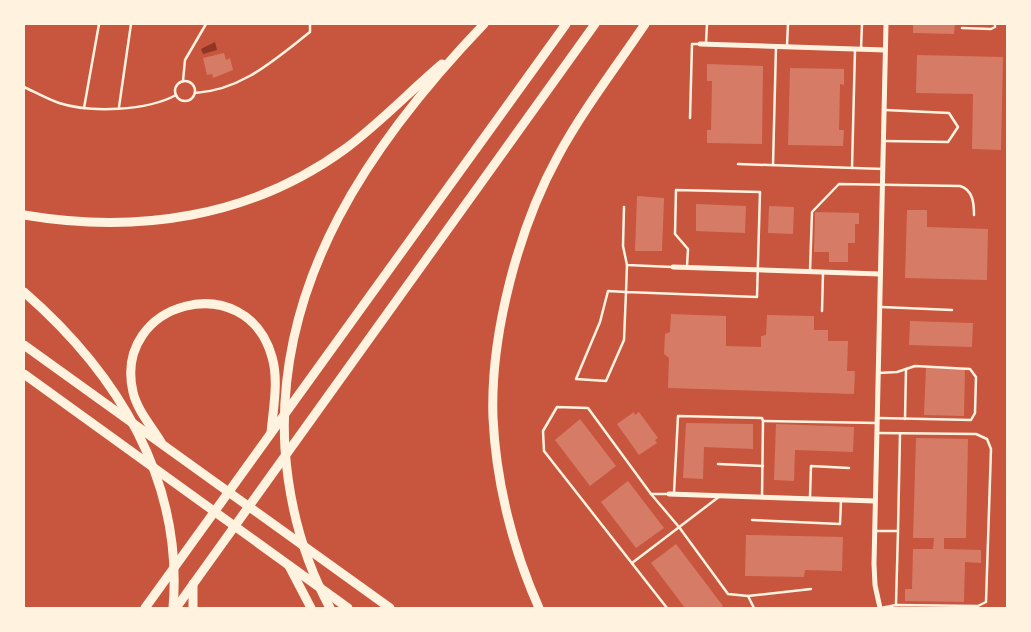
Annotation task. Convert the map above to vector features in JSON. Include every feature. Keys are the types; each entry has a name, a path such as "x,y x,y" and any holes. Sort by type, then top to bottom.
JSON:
{"highway":[{"path":"24,215 81,223 138,223 170,220 211,212 253,199 293,181 345,149 462,46 484,24"},
{"path":"145,608 566,24"},
{"path":"174,608 596,24"},
{"path":"540,608 514,539 503,492 493,418 494,370 512,278 536,204 570,134 645,24"},
{"path":"330,608 312,567 293,509 284,434 284,404 289,358 297,317 313,270 341,212 366,171 412,106 462,46"},
{"path":"24,292 82,348 110,384 127,411 149,455 159,485 171,535 174,608"},
{"path":"164,446 136,402 131,375 133,356 141,338 154,322 173,309 193,304 214,304 233,309 253,323 266,340 275,372 271,434"},
{"path":"24,345 390,608"},
{"path":"24,374 348,608"},
{"path":"288,564 311,608"},
{"path":"193,583 193,608"}],"street":[{"path":"880,608 875,585 874,531 886,24"},
{"path":"700,44 885,50"},
{"path":"673,267 880,274"},
{"path":"672,495 875,501"}],"lane":[{"path":"84,109 99,24"},
{"path":"119,107 131,24"},
{"path":"176,96 177,86 183,81 185,60 206,24"},
{"path":"176,96 180,99 188,100 195,93 214,92 253,76 310,32 310,24"},
{"path":"706,45 707,24"},
{"path":"787,47 788,24"},
{"path":"852,168 858,49 862,24"},
{"path":"962,28 991,29 995,27 995,24"},
{"path":"690,118 692,44 700,44"},
{"path":"774,166 776,46"},
{"path":"183,81 192,84 195,93"},
{"path":"24,87 58,103 84,109 161,103 176,96"},
{"path":"884,110 949,113 958,127 948,142 884,141"},
{"path":"738,164 883,169"},
{"path":"810,271 812,212 839,184 964,188 974,202 974,215"},
{"path":"624,207 623,246 627,266 626,292 624,340 606,381 576,379 600,322 608,291 626,292 757,297 760,192 676,190 674,234 688,249 688,268"},
{"path":"627,266 673,267"},
{"path":"822,311 823,271"},
{"path":"880,307 952,310"},
{"path":"651,494 672,495 678,416 754,417 762,418 764,421 877,421 905,419 971,420 975,413 976,377 973,371 966,367 915,366 891,373 878,373"},
{"path":"905,419 906,369"},
{"path":"667,608 544,451 543,431 557,407 588,408 728,594 748,596 811,589"},
{"path":"762,497 764,421"},
{"path":"877,433 976,434 987,440 991,449 986,602 978,606 896,605 880,608"},
{"path":"896,605 900,434"},
{"path":"718,464 763,466"},
{"path":"810,499 812,466 849,468"},
{"path":"632,563 721,496"},
{"path":"752,520 840,524 841,500"},
{"path":"874,531 898,530"},
{"path":"748,596 754,608"}],"shaded area":[{"path":"215,42 217,50 203,54 201,49"}],"building":[{"path":"913,24 955,24 954,34 913,33"},
{"path":"224,53 226,60 230,58 233,70 213,78 212,74 207,75 203,58"},
{"path":"917,55 1003,57 1001,150 972,149 973,94 916,93"},
{"path":"707,64 763,66 762,144 707,143 707,130 711,130 712,81 707,81"},
{"path":"790,68 844,69 844,85 840,84 839,130 844,130 843,146 788,145"},
{"path":"637,196 664,198 662,251 635,251"},
{"path":"696,204 746,206 745,233 696,231"},
{"path":"769,206 794,207 793,234 768,233"},
{"path":"907,210 927,210 927,227 988,229 987,280 905,278"},
{"path":"815,212 859,213 859,224 855,224 855,243 848,243 848,262 829,262 829,252 814,252"},
{"path":"671,314 726,316 726,346 761,347 761,336 766,335 767,315 814,316 814,330 828,330 828,341 848,341 847,371 855,371 854,394 668,388 669,358 664,354 665,334 670,332"},
{"path":"910,321 973,323 972,347 909,345"},
{"path":"926,368 965,369 964,416 924,415"},
{"path":"634,412 635,415 639,412 658,438 655,440 657,443 639,455 617,424"},
{"path":"580,419 616,466 590,486 555,440"},
{"path":"686,423 753,424 753,449 704,447 703,479 683,478"},
{"path":"776,424 854,427 853,452 795,450 794,481 774,480"},
{"path":"916,438 968,439 966,538 944,538 944,549 981,550 981,563 965,562 964,602 905,601 905,589 912,589 913,549 933,549 934,538 913,538"},
{"path":"628,481 664,528 636,548 601,502"},
{"path":"746,535 843,537 842,571 805,570 804,577 745,576"},
{"path":"676,544 723,606 720,608 685,608 651,563"}]}
